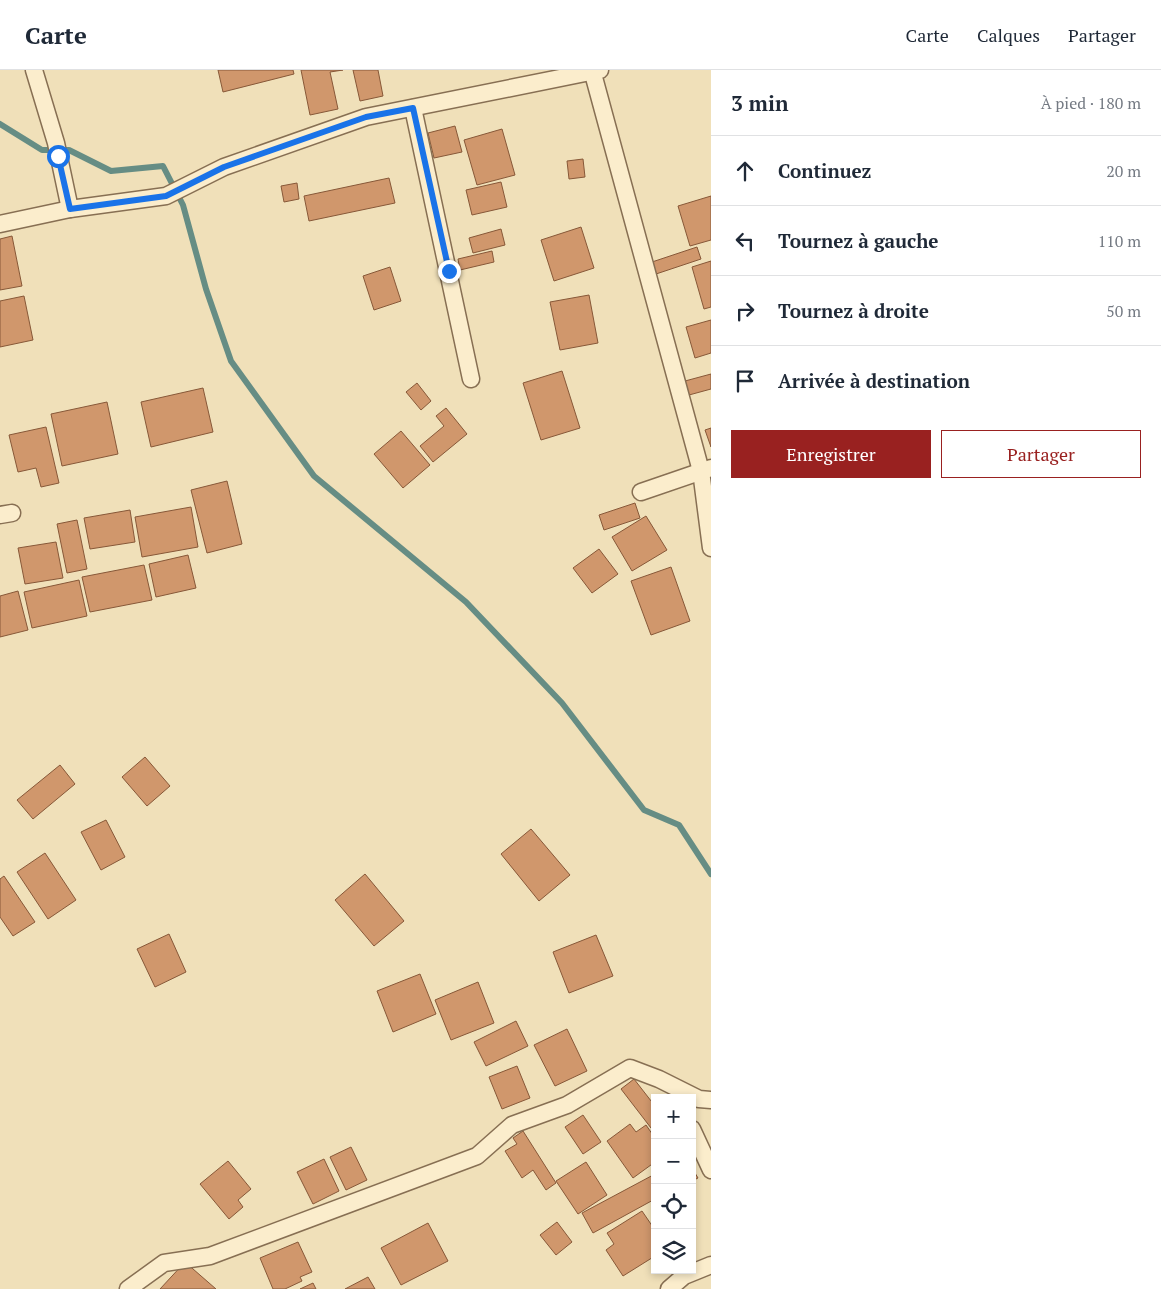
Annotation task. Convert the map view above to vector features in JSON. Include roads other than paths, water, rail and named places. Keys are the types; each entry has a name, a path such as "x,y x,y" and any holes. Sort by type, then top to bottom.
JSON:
{"street":[{"path":"34,70 57,149 70,209"},
{"path":"0,224 70,209 166,196 224,167 366,117 595,71 706,470 711,548"},
{"path":"413,108 471,378"},
{"path":"641,492 706,470"},
{"path":"128,1289 164,1263 210,1256 478,1156 512,1125 567,1105 630,1068 659,1079 699,1099 711,1100"},
{"path":"659,1079 669,1094"},
{"path":"696,1138 711,1170"},
{"path":"669,1289 684,1276 711,1266"}],"waterway":[{"path":"0,124 42,150 69,150 111,171 163,166 183,205 206,289 231,361 314,476 466,602 562,703 644,810 679,825 711,874"}]}
